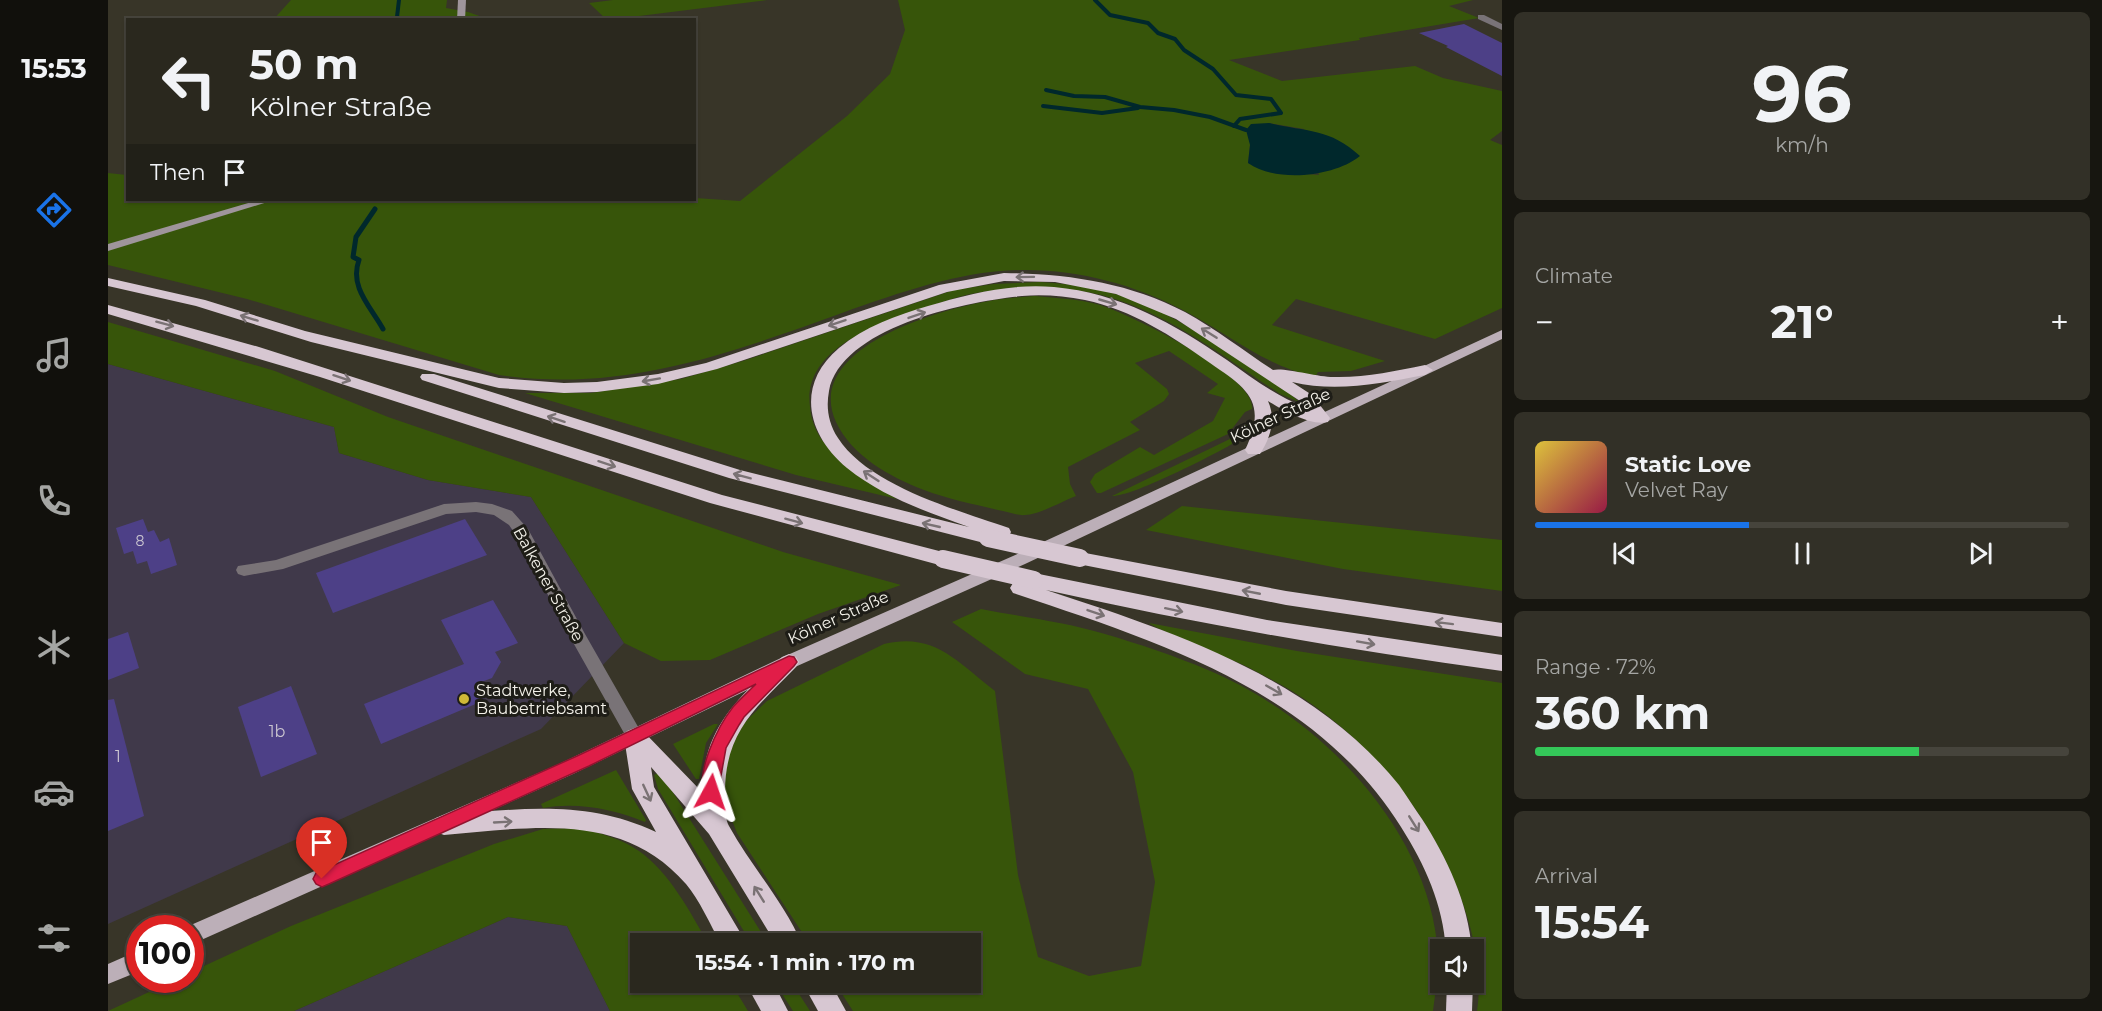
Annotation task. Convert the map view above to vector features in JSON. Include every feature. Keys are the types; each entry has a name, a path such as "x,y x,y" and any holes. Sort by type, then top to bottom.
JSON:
{"highway":[{"path":"305,335 499,383 564,388 597,387 658,378 711,366 944,288 984,279 1031,276 1095,284 1140,297 1181,316 1306,398 1322,418"},
{"path":"108,282 200,303 305,335 502,402 735,474 995,535 1080,558 1286,598 1502,630"},
{"path":"995,535 898,492 867,474 834,444 819,413 818,398 820,383 827,369 837,357 857,342 880,330 959,301 1002,293 1048,291 1092,297 1142,314 1192,342 1288,406 1322,418"},
{"path":"108,309 287,360 776,517 943,559 1027,584 1220,662 1275,690 1323,723 1386,784 1418,830 1443,885 1452,911 1457,939"},
{"path":"1258,365 1307,381 1337,384 1425,370"},
{"path":"1242,376 1261,403 1266,415 1264,429 1254,450"},
{"path":"1027,584 1435,655 1502,663"},
{"path":"717,827 711,792 712,769 718,747 738,712 789,662"},
{"path":"635,737 677,779 717,827 783,933"},
{"path":"635,737 644,789 728,933"},
{"path":"444,825 568,818 598,820 625,828 650,840 693,875"},
{"path":"764,993 775,1011"},
{"path":"822,993 833,1011"},
{"path":"1459,1011 1460,993"}],"main road":[{"name":"Kölner Straße","path":"204,930 444,825 635,737 789,662 1019,560 1502,334"},
{"path":"108,974 126,966"}],"street":[{"path":"461,18 462,0"},
{"path":"1481,17 1502,27"},
{"path":"108,248 266,201"},
{"name":"Balkener Straße","path":"244,570 277,565 444,508 468,505 506,514 514,520 532,550 635,737"}],"shaded area":[{"path":"108,364 334,427 339,453 428,480 531,497 624,643 541,729 108,924"},
{"path":"508,917 567,926 610,1011 294,1011"}],"green space":[{"path":"291,0 447,0 446,8 485,18 275,18"},
{"path":"613,0 767,0 623,18 605,18 589,3"},
{"path":"898,0 1473,0 1449,6 1479,18 1359,38 1360,40 1229,60 1282,81 1415,66 1443,78 1502,91 1502,131 1490,140 1502,145 1502,308 1435,339 1296,299 1272,325 1385,361 1351,371 1318,372 1315,377 1261,356 1183,310 1126,286 1067,273 1002,271 955,278 910,290 758,343 674,366 588,379 544,379 499,375 247,299 108,265 108,173 126,175 126,201 696,201 696,198 740,201 847,116 890,74 905,30","holes":["1269,123 1304,129 1319,175 1269,171 1248,163 1250,145"]},
{"path":"1040,282 1093,288 1144,304 1216,344 1286,390 1299,402 1280,394 1208,345 1157,316 1104,296 1075,290 989,291 958,297 873,328 840,346 827,358 816,372 810,388 810,407 816,429 824,443 844,462 897,499 796,475 525,393 591,393 681,379 743,361 954,290 994,284"},
{"path":"1035,296 1100,305 1162,333 1214,364 1234,380 1248,395 1252,409 1245,412 1228,434 1097,493 1090,482 1095,474 1140,447 1154,455 1213,421 1225,398 1207,393 1218,384 1169,351 1135,363 1167,389 1169,394 1164,401 1130,422 1140,430 1068,467 1070,484 1076,496 1025,515 951,499 911,485 873,464 843,434 836,422 831,396 839,372 858,353 883,336 913,322 943,312 995,300"},
{"path":"108,322 275,371 388,417 783,552 901,585 818,614 710,660 661,661 624,643 531,497 428,480 339,453 334,427 108,364"},
{"path":"1250,421 1254,422 1239,439 1227,447 1151,484 1122,495 1112,496 1234,437"},
{"path":"1182,506 1502,540 1502,591 1343,569 1146,530"},
{"path":"981,609 1090,630 1144,646 1208,670 1248,690 1288,715 1358,778 1387,816 1411,856 1428,899 1436,939 1430,939 1430,993 1435,993 1433,1011 853,1011 841,993 981,993 981,933 802,933 737,833 726,805 724,776 728,750 745,722 767,701 884,644 902,641 918,642 944,652 995,691 1018,875 1038,957 1089,976 1141,966 1155,882 1133,772 1088,689 1025,674 952,622"},
{"path":"1149,623 1297,651 1502,683 1502,1011 1477,1011 1479,993 1484,993 1484,939 1473,939 1460,895 1447,864 1431,834 1393,779 1346,731 1287,688 1248,667"},
{"path":"718,724 706,743 699,779 696,779 673,744"},
{"path":"616,770 646,820 645,822 620,813 595,808 556,806 543,808 541,804"},
{"path":"660,772 762,933 745,933 658,789 654,775"},
{"path":"579,828 603,834 639,851 670,882 702,933 630,933 630,993 737,993 748,1011 610,1011 567,926 508,917 294,1011 108,1011 147,993 204,993 204,966 291,926 494,844 543,829"},
{"path":"781,993 798,993 810,1011 793,1011"}],"water":[{"path":"1269,123 1317,132 1338,140 1360,156 1349,163 1321,173 1289,175 1260,169 1248,163 1250,145 1246,130 1251,124"}],"building":[{"path":"1464,24 1502,43 1502,76 1419,33"},
{"path":"143,519 148,532 154,530 160,542 169,538 177,565 151,574 147,561 137,564 133,551 124,554 116,528"},
{"path":"465,519 487,555 333,613 316,573"},
{"path":"493,600 518,643 495,652 501,662 492,678 476,684 485,700 381,744 364,704 464,664 441,620"},
{"path":"128,632 139,668 108,680 108,639"},
{"path":"291,686 317,754 261,777 238,707"},
{"path":"114,699 144,816 108,831 108,700"}],"waterway":[{"path":"399,0 397,17 399,18"},
{"path":"1095,0 1110,15 1148,23 1158,33 1175,39 1184,50 1213,69 1236,95 1271,99 1281,113 1240,119 1234,126"},
{"path":"1046,90 1074,96 1105,97 1140,107 1174,110 1210,117 1234,126"},
{"path":"1043,106 1102,113 1138,108"},
{"path":"1234,126 1246,130"},
{"path":"375,209 356,237 353,257 359,260 357,270 359,288 383,329"}],"place":[{"name":"Stadtwerke, Baubetriebsamt","path":"464,699"}],"route":[{"path":"322,879 635,737 789,662 738,712 733,720 718,747 712,769 711,792"}]}
